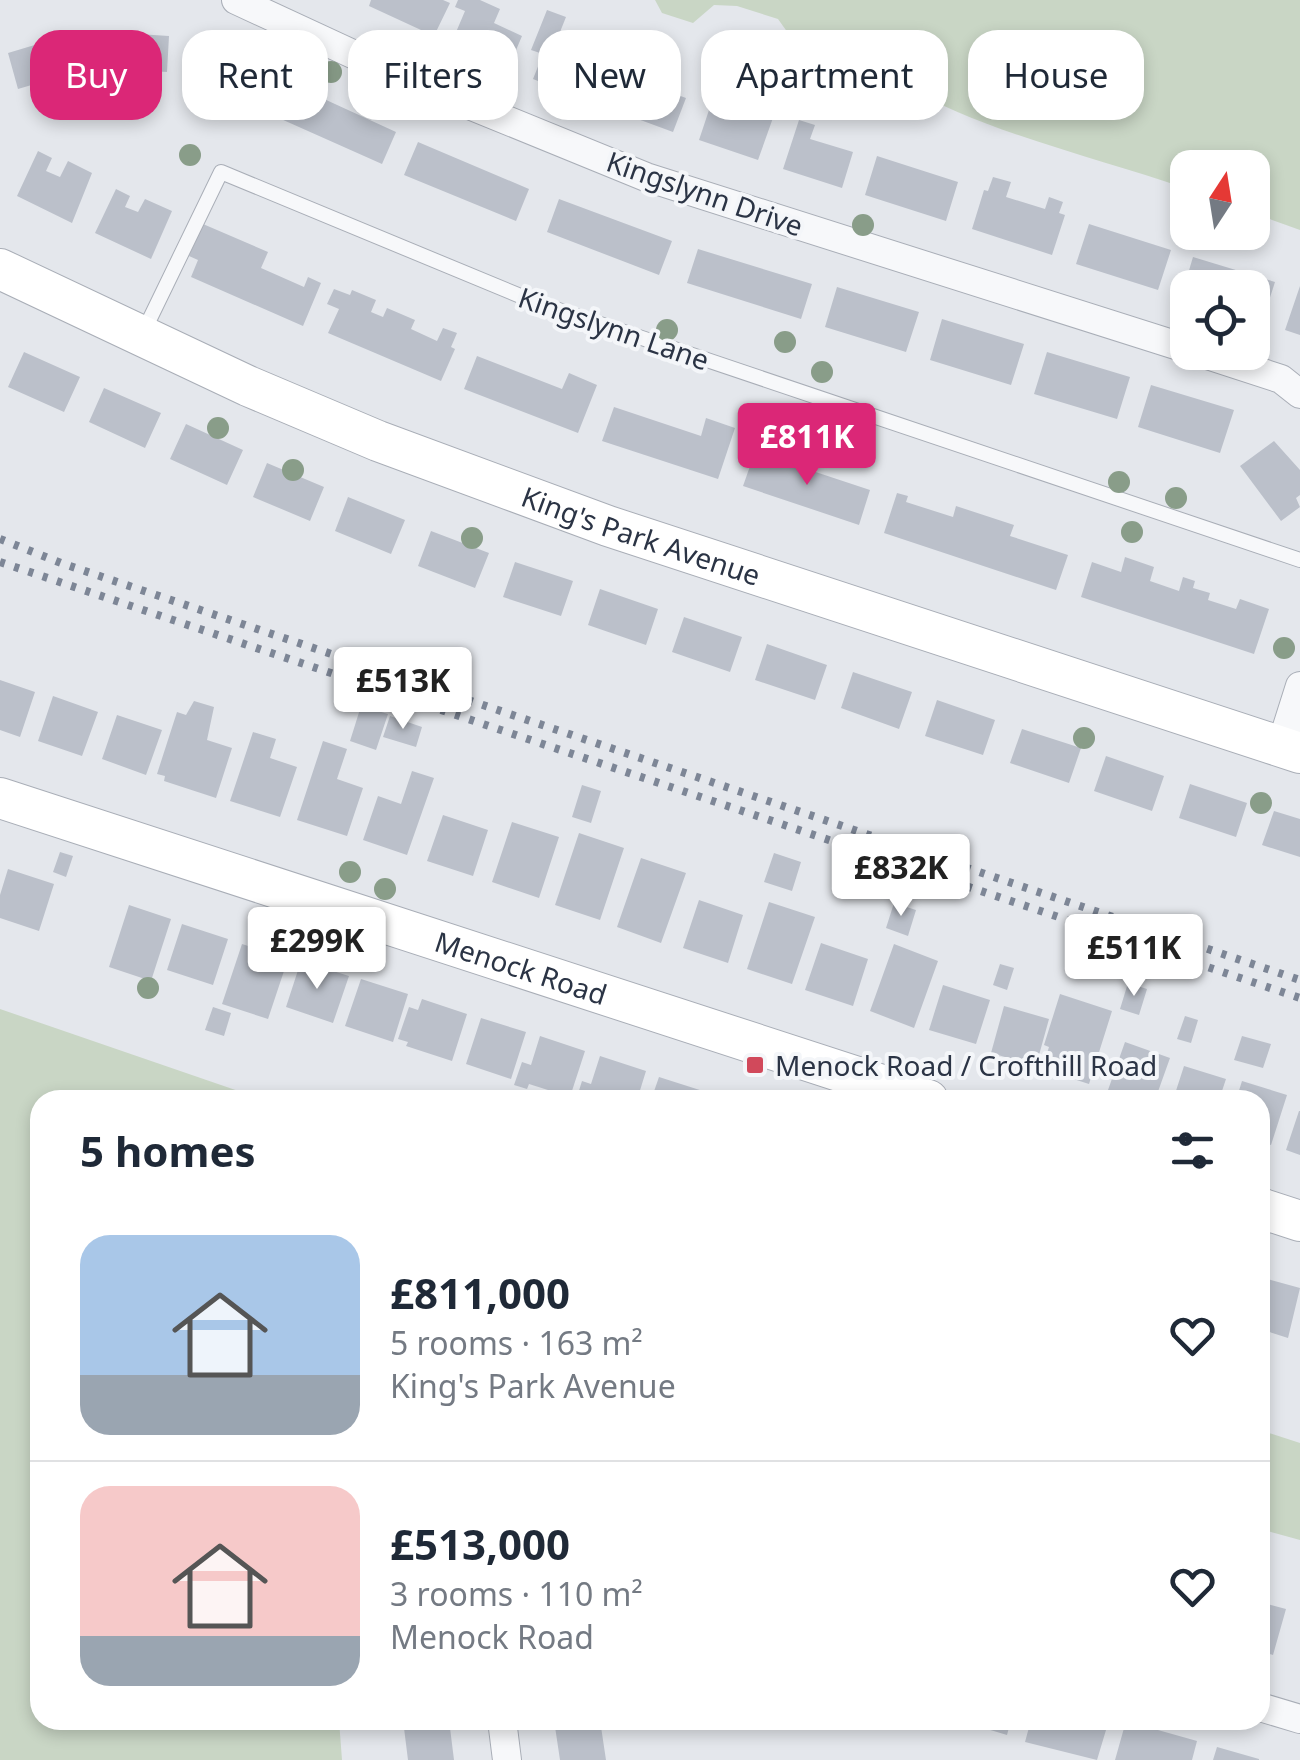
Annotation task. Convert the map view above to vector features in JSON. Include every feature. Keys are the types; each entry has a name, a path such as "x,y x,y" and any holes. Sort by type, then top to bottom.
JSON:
{"main road":[{"name":"King's Park Avenue","path":"0,269 248,386 378,441 608,526 1290,750"},
{"name":"Menock Road","path":"0,798 897,1090"},
{"path":"1270,1211 1300,1221"}],"street":[{"name":"Kingslynn Drive","path":"236,0 413,82 646,177 1170,343"},
{"path":"1253,370 1280,379 1300,394"},
{"path":"1290,750 1300,686"},
{"path":"1270,1710 1300,1719"},
{"path":"503,1730 507,1760"}],"lane":[{"name":"Kingslynn Lane","path":"142,336 221,172 535,302 1300,560"}],"green space":[{"path":"655,0 1300,0 1300,230 1270,219 1270,150 1170,150 1170,184 979,120 1144,120 1144,30 968,30 968,116 948,108 948,30 786,30 778,19 737,6 714,5 693,23 662,13"},
{"path":"0,1009 235,1090 30,1090 30,1730 340,1730 342,1760 0,1760"},
{"path":"1270,1433 1300,1443 1300,1540 1270,1532"}],"building":[{"path":"371,0 450,3 437,30 421,30 369,6"},
{"path":"458,0 480,0 500,9 494,23 509,30 457,30 465,11 455,7"},
{"path":"547,10 566,17 561,30 539,30"},
{"path":"538,32 538,52 531,50"},
{"path":"162,36 169,36 167,72 162,72"},
{"path":"30,46 30,85 18,89 8,53"},
{"path":"328,101 348,110 348,120 370,120 396,132 382,164 283,120 328,120"},
{"path":"640,120 678,120 673,132"},
{"path":"706,120 772,120 758,160 699,140"},
{"path":"799,120 815,125 810,139 853,152 842,188 783,169"},
{"path":"418,142 529,189 516,221 404,175"},
{"path":"38,151 52,158 46,171 60,177 68,161 92,173 72,223 17,196"},
{"path":"877,156 958,182 946,221 865,195"},
{"path":"993,177 1011,182 1006,197 1045,209 1049,197 1063,202 1059,213 1065,215 1052,255 972,229 984,190 988,191"},
{"path":"116,189 130,196 125,207 138,212 145,199 172,211 151,259 95,233"},
{"path":"559,199 672,241 659,275 547,232"},
{"path":"203,224 268,252 261,268 304,287 308,277 321,283 303,326 191,277 198,260 189,256"},
{"path":"1089,224 1171,250 1158,290 1076,264"},
{"path":"698,249 812,284 801,319 687,283"},
{"path":"1193,257 1236,270 1189,270"},
{"path":"1300,286 1300,335 1285,330"},
{"path":"837,287 919,312 906,352 825,327"},
{"path":"334,289 350,295 352,290 376,300 371,312 383,317 387,308 415,320 411,329 437,341 443,328 457,333 451,347 455,349 441,381 328,333 339,309 327,304"},
{"path":"942,319 1024,344 1011,385 930,360"},
{"path":"24,352 80,377 64,412 8,387"},
{"path":"1047,352 1130,377 1117,419 1034,394"},
{"path":"477,356 562,389 569,373 597,385 578,433 464,389"},
{"path":"1151,385 1234,410 1220,453 1138,427"},
{"path":"104,388 161,413 145,448 89,422"},
{"path":"614,407 701,436 706,418 735,428 718,479 602,441"},
{"path":"186,424 243,450 227,485 170,459"},
{"path":"1274,441 1300,470 1300,495 1296,498 1300,507 1281,521 1240,466"},
{"path":"755,452 870,490 859,525 743,486"},
{"path":"267,463 324,487 310,521 253,497"},
{"path":"897,493 908,496 906,502 953,517 956,506 1014,525 1010,536 1068,555 1056,590 884,533"},
{"path":"348,497 405,520 391,554 335,531"},
{"path":"431,531 489,553 475,588 418,566"},
{"path":"1125,557 1154,567 1150,581 1179,591 1183,577 1195,581 1193,588 1210,593 1208,600 1236,609 1240,599 1269,609 1254,654 1081,597 1092,562 1121,572"},
{"path":"515,562 573,581 561,616 503,597"},
{"path":"600,589 658,609 646,645 588,625"},
{"path":"684,617 742,637 730,672 672,652"},
{"path":"767,644 827,665 815,700 755,680"},
{"path":"853,672 912,692 899,729 841,708"},
{"path":"0,680 35,692 20,737 0,730"},
{"path":"53,696 98,712 82,756 38,741"},
{"path":"937,700 995,720 983,755 925,736"},
{"path":"194,701 214,707 207,740 232,748 216,798 164,781 165,776 157,774 177,712 186,715"},
{"path":"361,706 388,714 376,750 350,741"},
{"path":"117,715 162,730 146,775 102,759"},
{"path":"390,716 422,727 416,747 383,737"},
{"path":"1022,729 1081,748 1069,783 1010,763"},
{"path":"253,732 276,739 270,758 297,767 280,817 230,801"},
{"path":"323,741 347,749 337,779 363,788 347,836 297,820"},
{"path":"1106,756 1164,776 1152,811 1094,791"},
{"path":"412,771 434,778 407,855 363,840 378,796 401,804"},
{"path":"1190,784 1247,803 1236,837 1179,818"},
{"path":"582,785 601,791 591,823 572,817"},
{"path":"1274,811 1300,819 1300,857 1262,845"},
{"path":"443,815 488,830 473,876 427,861"},
{"path":"512,822 559,837 539,898 492,882"},
{"path":"579,833 624,848 600,920 555,905"},
{"path":"60,852 73,856 66,877 53,872"},
{"path":"774,853 801,862 792,891 764,882"},
{"path":"641,858 686,873 661,943 617,927"},
{"path":"8,869 54,884 39,931 0,918 0,895"},
{"path":"699,900 743,915 728,963 683,948"},
{"path":"769,902 815,917 792,984 747,969"},
{"path":"894,903 916,910 908,936 886,928"},
{"path":"129,905 171,919 151,981 109,967"},
{"path":"182,924 228,939 213,985 167,970"},
{"path":"284,924 297,928 289,954 275,949"},
{"path":"821,943 868,959 853,1006 805,990"},
{"path":"242,944 288,959 268,1019 222,1004"},
{"path":"894,944 938,961 914,1028 870,1011"},
{"path":"301,961 349,976 333,1023 286,1007"},
{"path":"1000,964 1014,968 1007,990 993,985"},
{"path":"361,979 408,994 393,1042 345,1026"},
{"path":"1128,983 1147,989 1139,1015 1120,1009"},
{"path":"943,985 990,1000 976,1044 929,1030"},
{"path":"1060,994 1112,1011 1089,1084 1042,1069 1049,1047 1044,1045"},
{"path":"422,999 467,1014 452,1061 406,1046 408,1042 398,1039 409,1007 418,1010"},
{"path":"1004,1006 1049,1019 1036,1066 991,1053"},
{"path":"213,1007 231,1013 224,1036 205,1030"},
{"path":"1185,1016 1198,1020 1191,1043 1177,1039"},
{"path":"481,1018 526,1032 511,1079 466,1064"},
{"path":"540,1036 585,1051 572,1090 514,1085 522,1062 531,1065"},
{"path":"1242,1036 1271,1044 1263,1068 1234,1060"},
{"path":"1125,1042 1170,1058 1159,1090 1108,1090"},
{"path":"600,1056 646,1071 640,1090 579,1090 582,1081 591,1084"},
{"path":"1184,1066 1226,1079 1222,1090 1176,1090"},
{"path":"659,1077 700,1090 654,1090"},
{"path":"1242,1081 1287,1095 1271,1145 1270,1090 1239,1090"},
{"path":"1300,1111 1300,1155 1286,1150"},
{"path":"1270,1280 1300,1288 1288,1338 1270,1332"},
{"path":"1270,1605 1286,1609 1273,1655 1270,1654"},
{"path":"404,1730 450,1730 454,1760 408,1760"},
{"path":"556,1730 602,1730 606,1760 560,1760"},
{"path":"1028,1730 1106,1730 1097,1760 1025,1742"},
{"path":"1123,1730 1158,1730 1197,1741 1192,1760 1115,1760"},
{"path":"1217,1747 1259,1759 1259,1760 1213,1760"}],"railway":[{"path":"0,539 61,563 1300,980"},
{"path":"0,562 1300,998"}],"place":[{"name":"Menock Road / Crofthill Road","path":"755,1065"}]}
